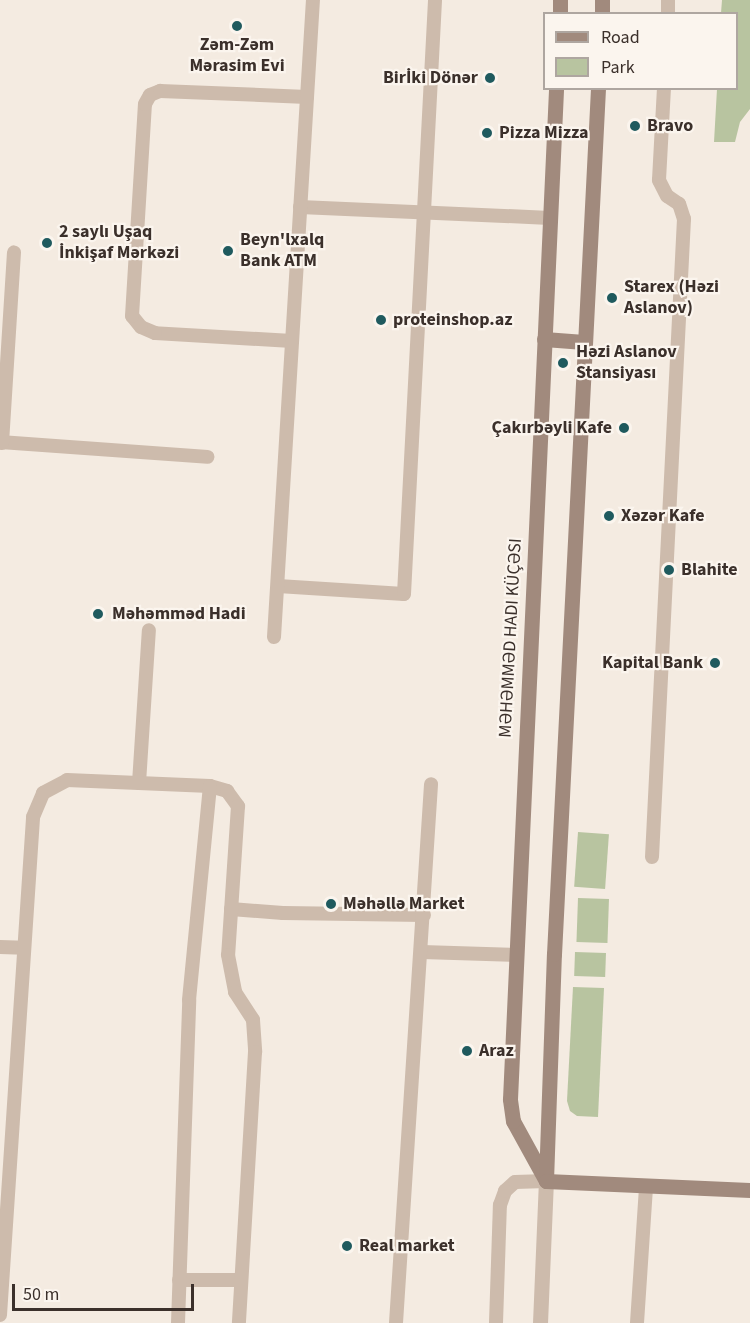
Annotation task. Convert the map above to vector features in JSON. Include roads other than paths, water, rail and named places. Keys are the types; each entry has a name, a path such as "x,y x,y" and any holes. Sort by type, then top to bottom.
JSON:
{"street":[{"name":"MƏHƏMMƏD HADI KÜÇƏSI","path":"546,1181 513,1121 510,1099 556,90"},
{"path":"540,1323 584,342 598,90"},
{"path":"544,339 584,342"},
{"path":"546,1181 750,1190"}],"lane":[{"path":"274,637 313,0"},
{"path":"278,586 404,594 426,212 435,0"},
{"path":"652,857 684,219 679,204 661,189 659,180 664,90"},
{"path":"292,340 155,333 141,327 132,315 144,116 150,95 160,91 307,97"},
{"path":"300,207 550,218"},
{"path":"14,252 1,442 207,457"},
{"path":"139,783 149,630"},
{"path":"0,1315 33,817 44,793 67,780 210,786 227,791 238,806 228,955 235,992 253,1020 255,1052 239,1323"},
{"path":"396,1323 422,952 431,784"},
{"path":"178,1323 189,1000 210,786"},
{"path":"231,909 283,913 424,915"},
{"path":"0,946 23,948"},
{"path":"422,952 515,955"},
{"path":"496,1323 500,1205 505,1191 515,1182 546,1181"},
{"path":"637,1323 646,1186"},
{"path":"179,1280 242,1280"}],"place":[{"name":"Zәm-Zәm Mәrasim Evi","path":"237,26"},
{"name":"Birİki Dönər","path":"490,78"},
{"name":"Bravo","path":"635,126"},
{"name":"Pizza Mizza","path":"487,133"},
{"name":"2 saylı Uşaq İnkişaf Mərkəzi","path":"47,243"},
{"name":"Beyn'lxalq Bank ATM","path":"228,251"},
{"name":"Starex (Həzi Aslanov)","path":"612,298"},
{"name":"proteinshop.az","path":"381,320"},
{"name":"Həzi Aslanov Stansiyası","path":"563,363"},
{"name":"Çakırbəyli Kafe","path":"624,428"},
{"name":"Xəzər Kafe","path":"609,516"},
{"name":"Blahite","path":"669,570"},
{"name":"Məhəmməd Hadi","path":"98,614"},
{"name":"Kapital Bank","path":"715,663"},
{"name":"Mәhәllә Market","path":"331,904"},
{"name":"Araz","path":"467,1051"},
{"name":"Real market","path":"347,1246"}]}
